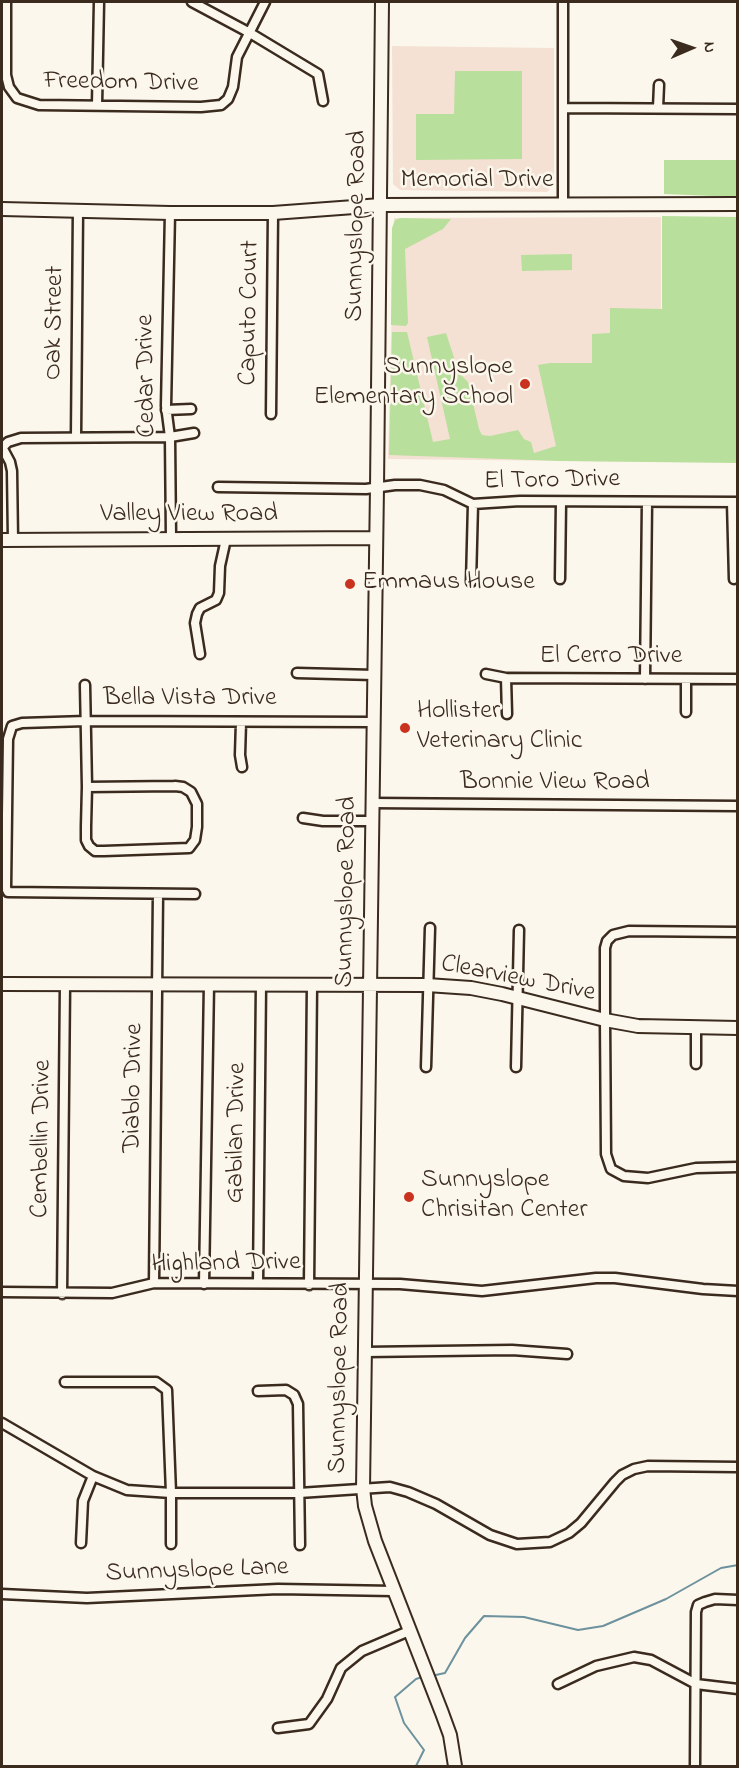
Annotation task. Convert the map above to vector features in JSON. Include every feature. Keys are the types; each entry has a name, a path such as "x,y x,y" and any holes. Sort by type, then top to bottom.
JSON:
{"street":[{"name":"Freedom Drive","path":"6,2 6,75 9,87 15,96 25,102 39,105 201,107 221,105 228,99 233,87 237,57 265,2"},
{"path":"97,105 99,2"},
{"path":"192,2 250,33 318,74 322,83 323,101"},
{"name":"Sunnyslope Road","path":"381,2 381,205 374,487 376,538 363,1488 370,1528 450,1735 455,1767"},
{"path":"563,2 563,204"},
{"path":"658,108 659,85"},
{"path":"563,108 738,109"},
{"name":"Memorial Drive","path":"2,209 273,213 381,205 738,204"},
{"name":"Oak Street","path":"76,437 78,210"},
{"name":"Cedar Drive","path":"170,213 166,410 170,437 171,538"},
{"name":"Caputo Court","path":"271,414 273,213"},
{"path":"166,410 191,409"},
{"path":"7,540 12,471 2,448 9,442 21,438 170,437 194,433"},
{"name":"El Toro Drive","path":"219,487 374,487 410,484 433,486 473,504 495,501 735,502"},
{"path":"560,579 561,502"},
{"path":"645,678 647,502"},
{"path":"734,579 735,502"},
{"path":"471,582 473,504"},
{"name":"Valley View Road","path":"7,540 376,538"},
{"path":"200,654 195,623 197,614 200,608 216,600 219,593 220,566 226,539"},
{"path":"297,673 374,675"},
{"name":"El Cerro Drive","path":"486,674 506,678 738,679"},
{"path":"506,678 507,714"},
{"path":"686,679 686,712"},
{"path":"85,685 86,840 91,848 104,851 187,849 194,844 198,827 197,804 193,794 187,789 175,786 87,787"},
{"name":"Bella Vista Drive","path":"158,894 8,892 6,888 8,738 14,724 86,721 373,722"},
{"path":"241,722 242,767"},
{"name":"Bonnie View Road","path":"372,802 738,806"},
{"path":"303,818 323,821 372,821"},
{"path":"158,894 195,894"},
{"name":"Diablo Drive","path":"154,1283 158,894"},
{"path":"426,1067 430,928"},
{"path":"516,1067 519,930"},
{"path":"738,932 629,931 613,935 607,941 605,948 605,1138 609,1167 624,1176 648,1178 696,1168 738,1167"},
{"name":"Clearview Drive","path":"2,984 427,985 471,988 638,1026 738,1028"},
{"path":"204,1284 209,984"},
{"name":"Gabilan Drive","path":"258,1283 261,984"},
{"path":"309,1285 312,984"},
{"name":"Cembellin Drive","path":"62,1294 65,985"},
{"path":"696,1028 696,1064"},
{"name":"Highland Drive","path":"2,1292 62,1294 119,1292 154,1283 400,1284 482,1291 578,1279 615,1278 738,1291"},
{"path":"365,1352 512,1350 567,1354"},
{"path":"65,1382 148,1381 165,1387 169,1395 171,1544"},
{"path":"258,1391 282,1389 292,1393 297,1399 300,1545"},
{"path":"2,1423 93,1476 127,1490 171,1493 299,1493 380,1486 401,1489 436,1504 502,1541 529,1545 550,1542 568,1533 580,1523 622,1475 634,1469 648,1466 738,1467"},
{"path":"81,1543 82,1501 93,1476"},
{"name":"Sunnyslope Lane","path":"2,1594 87,1598 278,1589 394,1591"},
{"path":"695,1767 695,1622 698,1605 715,1599 738,1600"},
{"path":"278,1728 309,1724 327,1699 341,1668 362,1651 409,1631"},
{"path":"558,1684 596,1665 634,1657 651,1660 696,1684 738,1689"}],"shaded area":[{"path":"392,46 554,48 554,185 547,192 400,190 393,184"},
{"name":"Sunnyslope Elementary School","path":"661,217 661,462 388,459 394,218"}],"green space":[{"path":"455,71 522,71 522,159 416,160 416,114 454,114"},
{"path":"664,160 737,160 737,197 664,194"},
{"path":"662,216 737,217 737,463 560,461 389,455 392,332 407,332 433,442 450,439 427,337 446,333 459,373 468,382 482,435 490,436 518,430 524,439 531,442 534,453 556,446 538,365 592,363 592,334 610,333 610,308 662,309"},
{"path":"400,218 451,219 443,229 405,249 408,323 406,326 391,325 392,228 395,220"},
{"path":"572,254 572,270 522,271 521,255"}],"waterway":[{"path":"431,1676 445,1673 465,1638 484,1616 524,1617 578,1630 603,1626 666,1599 721,1568 738,1565"},
{"path":"416,1766 424,1750 404,1723 395,1697 416,1679 422,1677"}],"place":[{"name":"Sunnyslope Elementary School","path":"525,384"},
{"name":"Emmaus House","path":"350,584"},
{"name":"Hollister Veterinary Clinic","path":"405,728"},
{"name":"Sunnyslope Chrisitan Center","path":"409,1197"}]}
